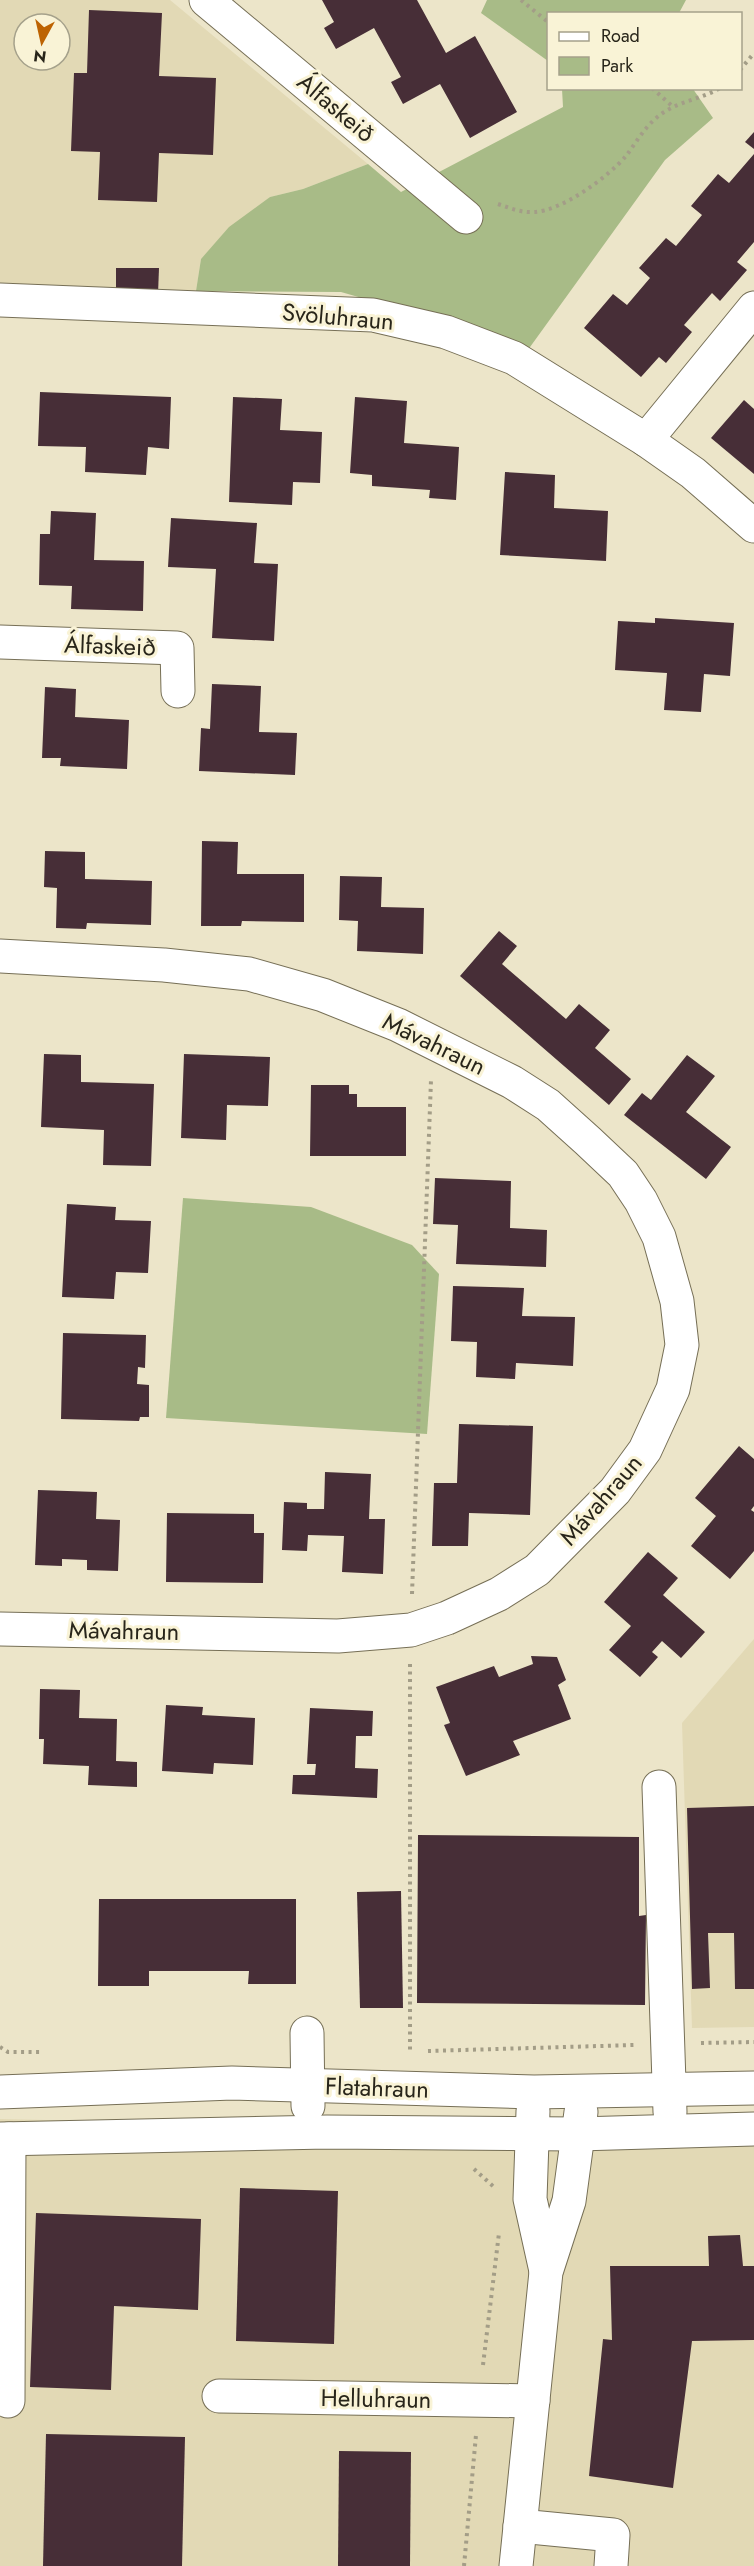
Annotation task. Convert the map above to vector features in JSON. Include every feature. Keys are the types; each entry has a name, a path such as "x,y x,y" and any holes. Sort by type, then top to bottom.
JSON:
{"street":[{"name":"Álfaskeið","path":"206,0 466,217"},
{"name":"Svöluhraun","path":"0,300 374,315 446,332 514,358 646,440 693,473 754,526"},
{"path":"646,440 754,308"},
{"name":"Álfaskeið","path":"0,642 177,648 178,691"},
{"name":"Mávahraun","path":"0,956 164,965 249,974 323,995 399,1025 512,1082 548,1105 623,1174 641,1201 659,1237 677,1301 682,1345 673,1389 645,1450 615,1491 537,1570 499,1594 447,1618 411,1630 338,1636 0,1629"},
{"path":"659,1787 670,2131"},
{"path":"307,2033 308,2132"},
{"name":"Flatahraun","path":"0,2092 232,2083 534,2092 754,2088"},
{"path":"516,2566 546,2272 569,2201 583,2091"},
{"path":"534,2092 530,2199 546,2272"},
{"name":"Flatahraun","path":"5,2139 308,2132 578,2134 754,2129"},
{"path":"5,2139 8,2401"},
{"name":"Helluhraun","path":"219,2396 533,2402"},
{"path":"520,2526 614,2535 610,2566"}],"path":[{"path":"521,0 547,20"},
{"path":"742,69 754,53"},
{"path":"654,90 672,106"},
{"path":"466,217 480,200 520,212 548,211 609,173 654,119 672,106 715,90"},
{"path":"410,2051 411,1630 432,1043"},
{"path":"399,2051 754,2042"},
{"path":"0,2047 8,2052 55,2052"}],"shaded area":[{"path":"0,0 170,0 368,164 303,189 270,197 201,259 196,291 0,291"},
{"path":"754,1639 754,2027 692,2028 682,1723"},
{"path":"754,2113 754,2566 0,2566 0,2119 366,2127"}],"green space":[{"path":"487,0 686,0 680,12 547,12 547,60 481,13"},
{"path":"562,90 694,90 713,118 665,160 525,354 498,337 341,292 196,291 201,259 229,227 270,197 303,189 368,164 401,192 563,107"},
{"path":"183,1198 311,1207 412,1245 439,1274 427,1434 166,1418"}],"building":[{"path":"322,0 417,0 446,53 475,36 517,112 470,138 440,84 403,104 391,82 401,77 374,28 336,49 324,28 334,22"},
{"path":"89,10 162,13 159,76 216,78 213,155 159,153 157,202 98,200 100,152 71,151 74,73 87,73"},
{"path":"754,132 754,149 745,142"},
{"path":"754,154 754,242 737,262 747,270 720,301 712,293 684,325 692,332 666,363 659,357 641,377 584,328 613,294 627,305 650,278 639,268 666,238 676,246 702,215 691,206 718,174 729,183"},
{"path":"116,268 159,268 158,294 116,293"},
{"path":"40,392 171,397 169,449 148,447 146,475 85,472 86,447 38,446"},
{"path":"233,397 282,399 280,430 322,432 320,483 293,482 292,505 229,502"},
{"path":"355,397 407,401 404,443 459,447 456,500 429,498 430,490 372,486 372,475 350,473"},
{"path":"744,400 754,409 754,474 711,438"},
{"path":"505,472 555,475 554,508 608,511 606,561 500,555"},
{"path":"51,511 96,513 94,560 144,561 143,611 71,609 72,586 39,585 40,534 50,534"},
{"path":"171,518 257,523 254,563 278,564 274,641 212,638 216,569 168,567"},
{"path":"655,618 734,623 730,676 704,674 701,712 664,710 667,673 615,670 618,621 655,623"},
{"path":"212,684 261,686 259,732 297,733 295,775 199,771 201,728 210,729"},
{"path":"45,687 76,689 75,717 129,720 127,769 60,766 61,758 42,758"},
{"path":"202,841 238,842 237,874 304,874 304,922 242,921 241,926 201,926"},
{"path":"45,851 85,852 85,879 152,881 151,925 87,923 86,929 56,928 57,888 44,887"},
{"path":"340,876 382,877 381,907 424,908 423,954 357,951 358,921 339,920"},
{"path":"499,931 517,946 502,964 566,1019 579,1004 610,1030 595,1048 631,1079 609,1105 460,976"},
{"path":"44,1054 81,1055 81,1082 154,1084 151,1166 103,1165 104,1130 41,1127"},
{"path":"184,1054 270,1057 268,1106 227,1105 226,1140 181,1138"},
{"path":"687,1055 715,1076 686,1112 731,1147 706,1179 624,1115 642,1093 651,1100"},
{"path":"311,1085 349,1085 349,1094 357,1094 357,1107 406,1107 406,1156 310,1156"},
{"path":"435,1178 511,1181 510,1228 547,1230 546,1267 456,1264 458,1225 433,1224"},
{"path":"67,1204 116,1207 115,1220 151,1221 148,1273 116,1272 114,1299 62,1297"},
{"path":"453,1286 524,1288 522,1316 575,1317 573,1366 516,1363 515,1379 476,1377 477,1342 451,1341"},
{"path":"63,1333 146,1335 145,1368 138,1367 137,1384 149,1385 149,1417 140,1417 139,1421 61,1419"},
{"path":"459,1424 533,1426 530,1515 469,1513 468,1546 432,1546 434,1483 457,1483"},
{"path":"739,1446 754,1459 754,1506 751,1510 754,1512 754,1551 730,1579 691,1546 716,1516 695,1498"},
{"path":"325,1472 371,1474 369,1519 385,1519 383,1574 342,1572 344,1536 308,1535 307,1551 282,1550 284,1502 307,1503 307,1509 324,1509"},
{"path":"38,1490 97,1492 96,1519 120,1520 118,1571 87,1570 87,1560 62,1559 62,1566 35,1565"},
{"path":"167,1513 254,1514 254,1533 264,1533 263,1583 166,1582"},
{"path":"648,1552 678,1578 663,1595 705,1632 681,1658 662,1641 652,1652 658,1657 640,1677 609,1650 631,1626 604,1602"},
{"path":"531,1656 557,1657 566,1680 558,1685 571,1719 513,1741 520,1755 466,1776 444,1725 450,1723 436,1687 494,1666 499,1677 533,1664"},
{"path":"40,1689 80,1690 79,1718 117,1719 116,1761 137,1762 137,1787 88,1785 89,1766 43,1764 44,1739 39,1739"},
{"path":"166,1705 203,1707 202,1715 255,1718 253,1765 214,1763 213,1774 162,1771"},
{"path":"310,1708 373,1711 372,1736 356,1736 355,1768 378,1769 377,1798 292,1794 293,1775 315,1775 316,1764 307,1764"},
{"path":"754,1806 754,1989 735,1989 734,1933 708,1933 710,1988 692,1989 687,1808"},
{"path":"418,1835 639,1837 639,1916 646,1915 645,2005 417,2003"},
{"path":"401,1891 403,2008 360,2008 357,1892"},
{"path":"99,1899 296,1899 296,1984 248,1984 249,1971 149,1971 149,1986 98,1986"},
{"path":"240,2188 338,2191 334,2344 236,2341"},
{"path":"36,2213 201,2219 198,2310 114,2306 111,2390 30,2387"},
{"path":"740,2235 743,2266 754,2266 754,2340 692,2341 673,2488 589,2476 603,2339 612,2340 610,2266 709,2266 708,2236"},
{"path":"46,2434 185,2437 182,2566 43,2566"},
{"path":"339,2451 411,2452 410,2566 338,2566"}]}
